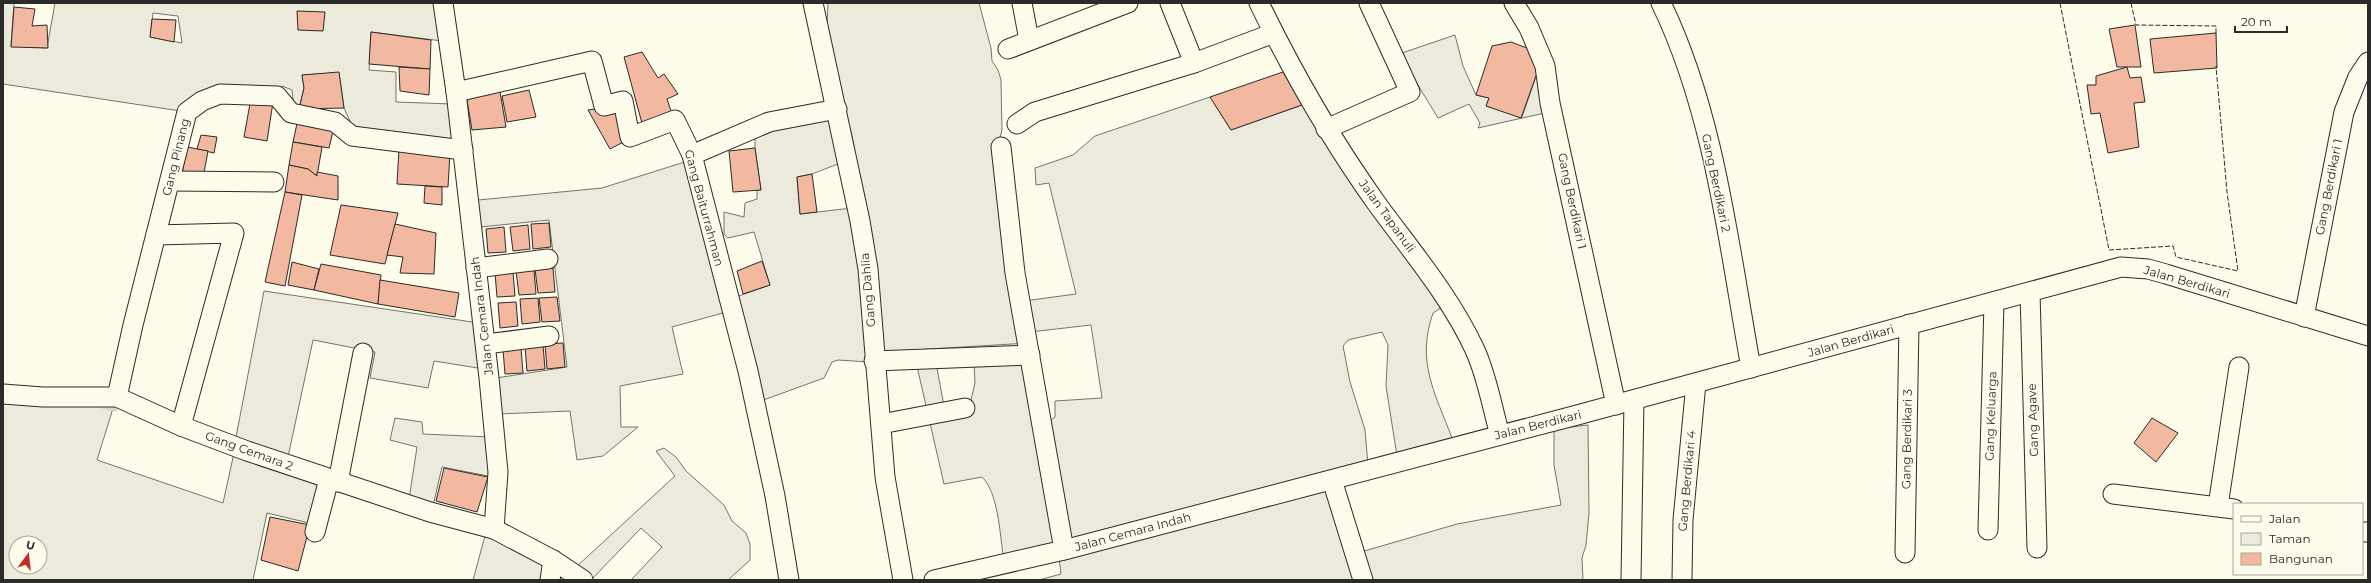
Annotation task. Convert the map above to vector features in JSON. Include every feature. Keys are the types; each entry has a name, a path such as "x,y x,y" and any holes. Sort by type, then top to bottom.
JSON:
{"street":[{"name":"Jalan Cemara Indah","path":"443,3 456,92 486,344 498,472 494,529"},
{"name":"Gang Dahlia","path":"813,3 837,109 868,269 874,361 885,477 903,580"},
{"path":"1022,3 1029,40"},
{"path":"1008,49 1104,7 1128,3"},
{"path":"1170,3 1194,63"},
{"name":"Jalan Tapanuli","path":"1259,3 1326,129 1377,204 1445,295 1476,352 1500,435"},
{"path":"1326,129 1410,92 1369,3"},
{"name":"Gang Berdikari 1","path":"1514,3 1529,28 1544,66 1550,102 1625,402 1631,580"},
{"name":"Gang Berdikari 2","path":"1661,3 1688,66 1705,131 1720,196 1751,368"},
{"path":"1017,124 1038,111 1194,63 1274,33"},
{"name":"Gang Baiturrahman","path":"456,92 592,61 604,106 623,101 630,136 674,120 692,155 748,371 775,496 790,580"},
{"name":"Gang Berdikari 1","path":"2304,317 2344,112 2358,77 2368,62"},
{"name":"Gang Pinang","path":"117,397 187,112 202,101 220,94 277,96 291,113 336,122 352,136 463,150"},
{"path":"692,155 769,122 837,109"},
{"path":"1001,147 1015,273 1064,550"},
{"path":"170,180 274,182"},
{"path":"156,235 234,233 181,426"},
{"path":"476,268 548,259"},
{"name":"Jalan Berdikari","path":"1332,480 1696,383 2108,270 2136,268 2166,274 2368,336"},
{"name":"Gang Agave","path":"2030,292 2037,548"},
{"name":"Gang Keluarga","path":"1988,530 1994,302"},
{"name":"Gang Berdikari 3","path":"1905,553 1908,324"},
{"path":"486,344 549,336"},
{"path":"315,532 333,480 363,353"},
{"path":"874,361 1030,355"},
{"path":"2113,494 2226,508 2239,367"},
{"name":"Gang Berdikari 4","path":"1682,580 1682,520 1696,383"},
{"name":"Gang Cemara 2","path":"3,394 43,397 117,397 181,426 247,451 430,512 494,529"},
{"path":"881,424 965,408"},
{"name":"Jalan Cemara Indah","path":"934,580 1064,550 1332,480"},
{"path":"1332,480 1363,580"},
{"path":"494,529 553,560 583,580"},
{"path":"550,580 553,560"}],"green space":[{"path":"3,3 14,3 11,46 47,48 55,3 437,3 442,41 371,32 369,70 396,72 396,102 452,104 458,146 354,130 344,108 339,73 302,75 304,88 299,109 294,109 292,90 282,86 277,96 251,94 187,112 3,84","holes":["153,13 178,16 182,43 150,37"]},
{"path":"828,3 979,3 991,48 992,61 998,70 1001,80 1002,130 997,149 1029,343 880,352 864,205 852,136 840,92 827,26"},
{"path":"1210,97 1231,130 1302,105 1350,179 1446,305 1433,313 1428,331 1426,347 1427,362 1434,392 1452,438 1397,456 1386,386 1388,345 1382,332 1348,340 1343,346 1350,382 1365,430 1368,465 1066,540 1045,424 1055,417 1055,401 1102,398 1091,325 1030,332 1024,301 1076,294 1049,183 1036,185 1035,168 1073,155 1095,136"},
{"path":"832,114 843,162 812,174 797,177 800,214 852,208 869,362 838,360 832,362 824,378 758,402 733,298 770,285 754,232 728,238 724,234 724,212 744,217 745,203 757,199 757,190 761,190 755,148 755,131"},
{"path":"691,160 730,311 672,327 683,374 620,386 621,427 638,427 603,456 577,460 570,411 499,414 496,378 567,367 549,220 471,228 468,201 602,188"},
{"path":"264,291 479,323 484,369 434,361 428,388 370,378 375,352 313,340 288,457 236,437"},
{"path":"916,362 936,363 944,406 970,404 975,383 974,362 1023,364 1056,545 1003,555 995,503 992,493 982,477 944,484"},
{"path":"3,396 114,405 97,460 223,503 234,453 323,482 309,523 267,513 253,580 3,580"},
{"path":"395,418 422,422 423,434 489,437 493,477 442,467 433,506 409,499 417,447 390,440"},
{"path":"1588,425 1589,513 1586,545 1582,558 1583,580 1369,580 1361,552 1457,524 1561,505 1554,465 1554,429"},
{"path":"664,448 676,457 686,471 724,505 732,521 746,533 750,544 750,560 728,580 631,580 662,547 641,528 593,578 575,568 675,476 656,451"},
{"path":"1327,491 1355,580 1039,580 1061,574 1059,558"},
{"path":"486,532 547,563 545,580 473,580"}],"shaded area":[{"path":"1455,35 1463,66 1476,95 1489,98 1486,106 1522,117 1541,62 1549,112 1478,128 1480,123 1469,104 1438,118 1399,54"}],"building":[{"path":"14,7 35,9 32,26 47,25 48,48 11,47"},
{"path":"297,11 325,12 323,31 298,30"},
{"path":"152,19 176,20 174,42 150,37"},
{"path":"2135,25 2141,67 2117,67 2109,29"},
{"path":"371,32 431,40 430,69 369,64"},
{"path":"2216,33 2217,68 2154,73 2150,39"},
{"path":"1511,42 1535,51 1541,62 1521,118 1486,106 1489,98 1476,95 1492,46"},
{"path":"642,52 658,78 664,74 678,94 667,99 673,117 643,127 624,57"},
{"path":"399,67 430,69 429,95 400,91"},
{"path":"2127,67 2130,78 2141,77 2145,102 2134,103 2139,147 2108,153 2100,113 2091,114 2087,85 2096,85 2096,76"},
{"path":"339,72 344,108 299,109 304,88 302,75"},
{"path":"1283,72 1302,105 1231,130 1210,97"},
{"path":"499,86 506,127 472,130 466,94"},
{"path":"529,90 536,117 507,122 502,96"},
{"path":"251,98 273,102 267,141 244,137"},
{"path":"622,105 629,139 610,149 588,110"},
{"path":"298,119 334,127 329,148 293,142"},
{"path":"201,135 217,137 214,153 197,149"},
{"path":"293,142 322,147 317,176 308,169 289,165"},
{"path":"187,147 208,151 203,178 182,174"},
{"path":"399,148 450,152 448,187 397,184"},
{"path":"755,148 761,190 733,192 729,151"},
{"path":"289,165 308,169 317,176 317,172 338,176 338,200 285,192"},
{"path":"812,174 817,212 800,214 797,177"},
{"path":"425,186 442,187 442,205 424,203"},
{"path":"285,192 302,195 285,286 265,282"},
{"path":"341,205 398,213 385,264 330,255"},
{"path":"549,223 551,247 533,249 531,224"},
{"path":"395,224 436,233 434,274 400,273 403,257 387,255"},
{"path":"528,225 530,249 513,251 510,227"},
{"path":"504,227 506,252 488,253 486,229"},
{"path":"762,261 770,285 743,294 737,271"},
{"path":"292,262 319,269 314,290 288,285"},
{"path":"321,264 381,275 378,304 314,290"},
{"path":"553,268 555,292 538,293 535,269"},
{"path":"534,270 536,294 519,295 516,271"},
{"path":"513,272 515,296 497,297 495,273"},
{"path":"380,280 459,293 455,317 378,304"},
{"path":"557,297 560,321 542,322 539,298"},
{"path":"538,298 540,322 522,324 520,299"},
{"path":"516,302 518,326 500,328 498,303"},
{"path":"563,343 565,367 547,369 545,344"},
{"path":"543,345 545,369 527,371 525,347"},
{"path":"521,348 523,373 505,374 503,350"},
{"path":"2152,418 2178,433 2156,462 2134,443"},
{"path":"444,468 488,477 477,512 436,501"},
{"path":"270,517 310,525 298,571 261,560"}],"waterway":[{"path":"98,405 115,409"}],"fence":[{"path":"2060,3 2109,250 2173,246 2176,257 2238,271 2227,192 2216,66"},
{"path":"2131,3 2136,25 2216,26 2216,36"}]}
